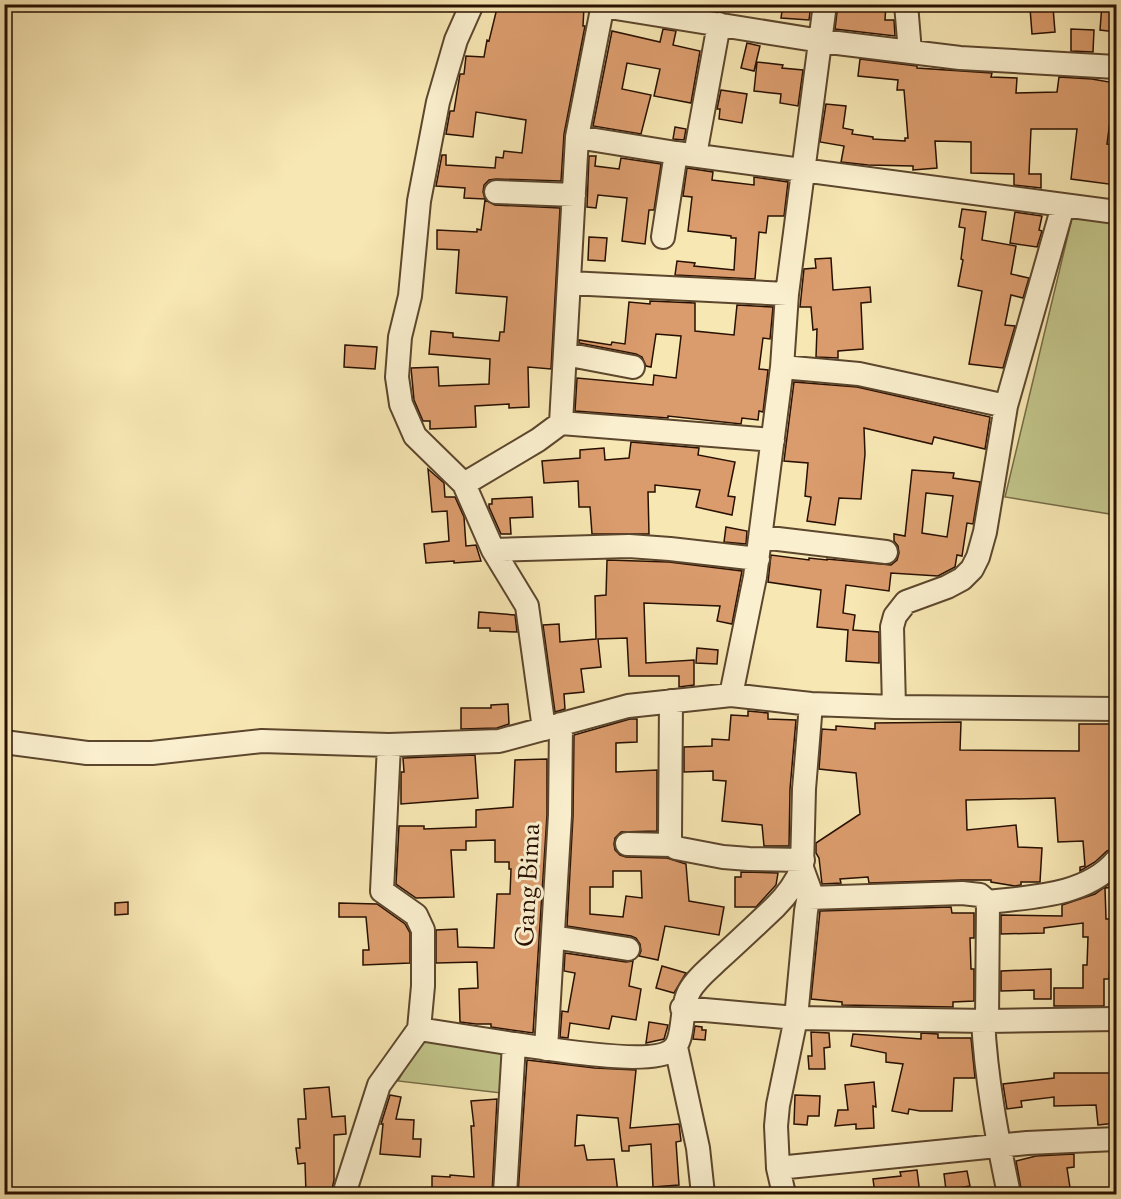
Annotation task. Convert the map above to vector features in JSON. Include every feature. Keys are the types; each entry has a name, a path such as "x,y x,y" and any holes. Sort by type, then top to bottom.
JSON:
{"street":[{"path":"472,4 456,40 438,102 419,201 410,296 400,337 397,377 401,404 415,436 464,484 538,440 561,423 773,440"},
{"path":"731,695 758,559 782,367 787,294 825,4"},
{"path":"906,4 910,52"},
{"path":"561,423 577,137 603,5 821,41 910,52 960,58 1116,68"},
{"path":"663,237 719,24"},
{"path":"577,137 686,154 1116,212"},
{"path":"496,192 574,195"},
{"path":"894,707 892,627 895,616 906,603 962,579 972,569 978,557 985,532 1006,406 1063,206"},
{"path":"569,283 787,294"},
{"path":"565,354 633,366"},
{"path":"782,367 859,374 1006,406"},
{"name":"Gang Bima","path":"464,484 493,550 527,606 552,726 560,815 546,1048"},
{"path":"760,537 886,552"},
{"path":"493,550 629,546 758,559"},
{"path":"4,742 87,753 152,753 262,741 389,746 499,741 628,706 731,695 811,704 1116,709"},
{"path":"671,701 670,838 672,845"},
{"path":"784,1194 778,1168 776,1126 778,1105 796,1018 806,911 804,789 811,704"},
{"path":"344,1194 380,1085 419,1029 423,986 423,930 416,915 386,896 381,887 389,746"},
{"path":"627,844 672,845 676,848 806,878 980,895 988,902 1036,896 1093,881 1116,861"},
{"path":"703,1194 699,1148 676,1047 681,1032 682,1008 695,982 806,878"},
{"path":"988,902 985,1053 999,1146 1010,1194"},
{"path":"553,937 628,949"},
{"path":"682,1008 796,1018 1116,1019"},
{"path":"419,1029 546,1048 646,1057 663,1055 676,1047"},
{"path":"505,1194 514,1044"},
{"path":"778,1168 999,1146 1116,1139"}],"green space":[{"path":"1073,214 1116,220 1116,515 1005,497"},
{"path":"425,1034 510,1047 511,1094 398,1081"}],"building":[{"path":"498,4 584,7 583,26 585,26 564,134 561,181 489,180 484,185 485,199 464,198 465,188 436,186 442,155 446,155 446,165 495,168 496,157 503,158 504,151 522,153 526,120 476,112 473,137 446,134 450,111 454,111 460,74 464,74 466,56 484,57"},
{"path":"783,4 811,4 809,20 781,18"},
{"path":"838,4 886,4 885,20 894,20 895,36 835,29"},
{"path":"1102,4 1116,4 1116,32 1100,30"},
{"path":"1053,7 1055,32 1032,34 1030,8"},
{"path":"663,29 676,31 673,45 700,51 691,103 654,96 660,69 627,63 622,89 651,95 641,134 593,126 612,31 660,42"},
{"path":"1071,29 1094,30 1093,52 1071,51"},
{"path":"747,43 760,46 754,71 741,68"},
{"path":"860,59 917,66 917,68 992,73 991,77 1017,78 1016,93 1057,92 1059,77 1115,83 1107,144 1116,145 1116,185 1071,179 1077,129 1031,129 1029,174 1041,174 1041,188 1014,185 1014,174 971,173 971,142 935,141 937,168 913,170 913,166 841,162 844,146 820,142 826,104 846,106 843,128 853,130 852,134 873,137 873,139 905,141 905,138 908,138 904,90 897,90 898,80 858,76"},
{"path":"757,62 803,70 798,106 780,103 781,94 754,91"},
{"path":"721,90 747,94 742,123 719,119 720,109 717,109"},
{"path":"675,127 686,129 684,140 673,139"},
{"path":"589,156 596,156 595,166 619,169 621,158 661,164 654,210 649,210 645,244 622,241 627,198 598,195 596,208 587,207"},
{"path":"687,168 713,172 712,180 754,185 754,177 788,182 784,216 768,216 766,233 759,232 755,279 675,275 677,261 695,263 694,266 734,270 736,238 688,231 692,197 683,196"},
{"path":"485,200 495,205 560,208 551,369 528,367 529,407 509,408 509,404 475,406 476,427 430,429 430,421 423,421 414,400 411,368 438,367 439,386 489,384 490,359 429,354 431,331 453,333 453,337 499,341 500,332 504,332 507,297 456,293 459,250 437,249 437,230 477,232 477,229 481,230"},
{"path":"962,209 986,212 982,240 1016,246 1011,274 1029,278 1023,298 1011,295 1005,325 1015,326 1003,368 969,364 982,291 958,286 963,260 961,259 965,228 959,227"},
{"path":"1015,212 1042,216 1039,230 1042,231 1037,247 1010,243"},
{"path":"589,237 607,238 605,261 588,260"},
{"path":"831,258 833,290 870,287 871,302 861,303 863,349 838,351 838,358 816,357 817,329 813,330 811,307 800,307 804,269 816,268 815,259"},
{"path":"650,301 695,303 695,331 734,335 737,305 773,307 770,339 763,338 759,369 768,370 763,412 759,411 758,420 742,418 741,424 668,416 668,418 575,411 577,378 653,385 654,375 676,378 681,336 656,334 651,367 646,366 642,357 636,354 579,343 579,340 611,345 612,342 625,344 629,302 650,304"},
{"path":"345,345 377,347 375,369 344,367"},
{"path":"794,382 857,387 990,417 985,449 934,437 932,444 864,428 865,454 861,499 839,498 835,525 807,521 811,497 805,496 808,463 784,461"},
{"path":"631,442 699,448 698,455 735,462 728,496 735,497 732,515 696,507 700,490 655,485 655,492 648,492 649,534 592,534 590,507 579,507 578,481 544,483 542,461 580,458 580,450 604,448 605,460 629,458"},
{"path":"428,469 444,483 445,497 455,497 464,517 466,546 476,545 481,561 426,563 424,544 449,541 447,511 432,512"},
{"path":"912,470 954,473 953,478 980,482 973,524 967,523 962,556 957,555 955,567 938,576 891,573 889,591 846,585 843,613 855,615 853,630 879,632 879,663 846,661 848,630 817,627 821,590 768,582 771,555 809,560 809,558 827,559 891,565 897,560 899,553 894,534 905,536","holes":["926,493 953,496 947,537 922,533"]},
{"path":"532,497 533,517 510,518 511,534 501,534 489,507 492,499"},
{"path":"726,527 747,531 746,544 724,542"},
{"path":"607,560 669,562 742,571 732,624 717,621 720,606 644,603 646,663 694,660 694,685 679,687 679,676 629,676 627,638 598,639 601,667 581,669 584,692 564,694 565,709 555,712 543,625 559,624 560,642 596,639 595,596 606,595"},
{"path":"479,612 515,615 517,632 478,628"},
{"path":"697,648 718,650 717,664 696,663"},
{"path":"508,704 509,724 497,728 461,729 461,708 491,708 491,705"},
{"path":"748,711 768,713 768,719 796,720 790,789 789,846 764,846 762,825 722,821 726,781 713,780 713,771 684,772 684,747 712,746 712,739 729,740 731,715 748,716"},
{"path":"637,719 637,742 616,743 616,772 657,770 657,831 621,832 615,838 615,850 626,857 667,858 686,864 689,901 724,907 719,935 665,926 658,960 639,956 640,944 636,938 631,936 567,926 573,816 574,735","holes":["613,871 641,871 642,898 626,896 623,917 590,914 590,887 613,887"]},
{"path":"961,722 960,750 1079,751 1079,724 1112,724 1111,797 1116,796 1116,848 1107,851 1080,871 1080,867 1085,866 1083,841 1058,842 1055,798 966,800 967,830 1016,825 1018,847 1042,848 1040,882 1021,882 1021,885 1015,886 991,882 991,880 869,883 868,877 840,879 841,883 822,884 816,843 860,814 856,773 819,769 822,729 836,730 836,726 875,729 875,723"},
{"path":"475,755 478,798 401,804 403,758"},
{"path":"547,759 547,815 533,1033 491,1027 491,1024 460,1022 459,989 478,988 477,962 436,963 436,930 457,929 458,947 494,948 497,894 510,894 509,862 495,862 495,840 466,841 466,850 451,850 454,897 416,898 396,884 399,826 424,826 424,829 476,827 476,810 513,807 515,760"},
{"path":"741,872 778,873 776,885 756,907 735,907 735,877 741,877"},
{"path":"1116,879 1116,887 1105,888 1106,919 1116,919 1116,937 1112,937 1109,979 1104,979 1104,1006 1054,1006 1054,988 1083,988 1083,965 1087,965 1088,937 1083,937 1083,923 1044,928 1044,933 1001,934 1001,915 1062,916 1062,905 1095,894"},
{"path":"128,902 128,914 115,915 115,903"},
{"path":"339,903 377,904 405,924 410,933 410,963 363,965 363,950 369,950 366,917 339,917"},
{"path":"951,907 952,913 974,913 974,938 970,938 971,969 974,969 974,1001 953,1002 953,1007 842,1005 842,1002 811,999 820,911"},
{"path":"565,953 626,962 633,961 629,986 641,989 636,1020 612,1016 609,1029 570,1023 568,1038 560,1037 562,1011 568,1012 575,973 564,971"},
{"path":"662,966 686,973 674,993 656,988"},
{"path":"1051,969 1051,999 1034,999 1034,990 1001,991 1001,971"},
{"path":"649,1022 668,1025 664,1039 646,1043"},
{"path":"695,1026 706,1030 705,1040 693,1039"},
{"path":"811,1032 829,1033 830,1047 824,1048 825,1069 809,1069 808,1056 812,1056"},
{"path":"921,1033 938,1034 938,1038 971,1038 975,1078 954,1078 952,1111 909,1109 908,1114 892,1111 903,1064 886,1062 886,1053 851,1046 853,1034 921,1039"},
{"path":"527,1060 636,1070 630,1128 679,1124 681,1141 676,1142 679,1185 653,1187 651,1144 629,1146 629,1151 622,1151 618,1118 577,1115 575,1146 584,1145 587,1160 614,1159 618,1193 518,1194"},
{"path":"1054,1073 1116,1073 1116,1086 1114,1086 1116,1123 1098,1125 1096,1105 1054,1106 1054,1097 1021,1101 1022,1107 1007,1109 1003,1084 1054,1078"},
{"path":"874,1082 876,1107 873,1106 874,1128 856,1129 856,1124 835,1126 838,1110 848,1110 845,1085"},
{"path":"329,1087 332,1117 345,1116 346,1134 334,1135 334,1180 331,1194 306,1194 305,1163 298,1164 296,1148 300,1148 298,1119 306,1119 304,1089"},
{"path":"390,1095 401,1097 396,1119 414,1120 413,1139 421,1139 420,1157 380,1154 383,1124 381,1124"},
{"path":"795,1095 820,1096 819,1116 808,1116 807,1125 794,1124"},
{"path":"497,1099 492,1193 432,1194 432,1176 474,1177 471,1126 474,1126 471,1101"},
{"path":"1074,1154 1074,1167 1067,1168 1071,1194 1022,1194 1016,1161 1036,1156"},
{"path":"917,1170 920,1194 875,1194 873,1179 901,1176 900,1172"},
{"path":"967,1171 970,1186 946,1190 944,1174"}]}
